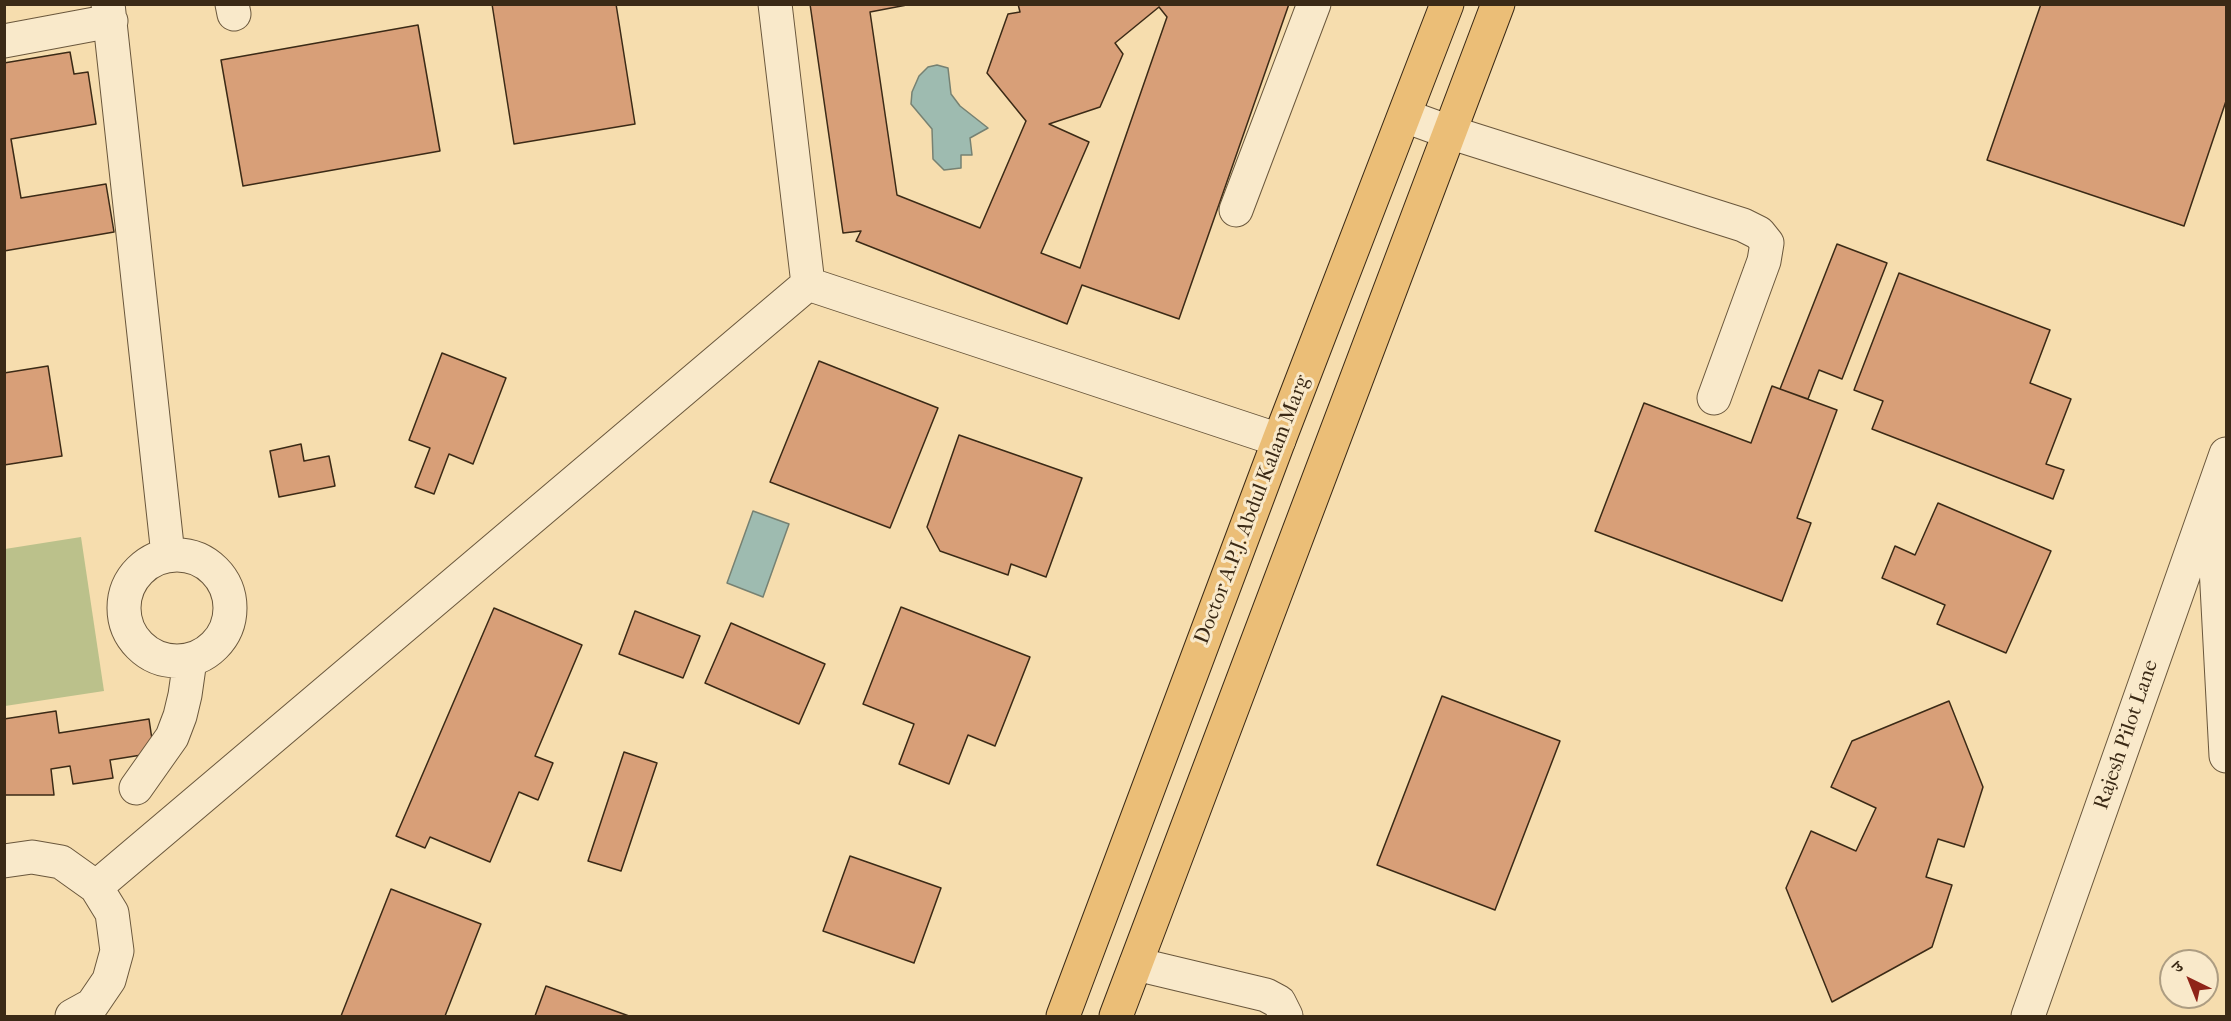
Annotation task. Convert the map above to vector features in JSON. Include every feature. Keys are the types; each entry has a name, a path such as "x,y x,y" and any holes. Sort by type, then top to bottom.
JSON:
{"main road":[{"name":"Doctor A.P.J. Abdul Kalam Marg","path":"1063,1017 1447,4"},
{"path":"1116,1017 1498,4"}],"street":[{"path":"776,4 808,284"},
{"path":"1236,210 1314,4"},
{"path":"4,41 110,13 168,555"},
{"path":"1405,116 1732,222 1759,233 1767,243 1764,261 1714,398"},
{"path":"808,284 1280,440"},
{"path":"96,887 808,284"},
{"name":"Rajesh Pilot Lane","path":"2028,1017 2226,454"},
{"path":"2212,494 2226,756"},
{"path":"168,555 186,555 204,561 218,573 225,583 231,601 230,620 223,637 206,652 190,660 171,661 153,656 141,647 129,632 124,614 125,596 132,579 150,561 168,555"},
{"path":"136,788 172,737 185,695 190,660"},
{"path":"4,861 32,857 61,862 96,887 112,913 117,951 109,980 92,1005 72,1017"},
{"path":"1136,964 1266,995 1279,1002 1286,1017"}],"green space":[{"path":"81,537 104,691 5,706 5,549"}],"shaded area":[{"path":"937,65 948,68 951,94 960,106 988,128 970,138 972,155 961,155 961,168 944,170 933,159 932,129 911,104 912,92 919,76 928,67"},
{"path":"753,511 789,524 763,597 727,583"}],"building":[{"path":"492,4 616,4 635,124 514,144"},
{"path":"810,4 912,4 870,12 897,195 980,228 1026,121 987,73 1008,14 1020,12 1018,4 1289,4 1179,319 1082,285 1067,324 856,241 861,231 843,233","holes":["1159,7 1167,17 1080,268 1041,253 1089,142 1049,124 1100,107 1123,54 1115,43"]},
{"path":"2041,4 2226,4 2226,101 2184,226 1987,160"},
{"path":"418,25 440,151 243,186 221,60"},
{"path":"70,52 74,74 88,72 96,124 11,139 21,198 106,184 114,232 4,251 4,63"},
{"path":"1837,244 1887,263 1842,379 1819,370 1808,399 1780,389"},
{"path":"1899,273 2050,330 2030,383 2071,399 2046,464 2064,470 2053,499 1872,429 1883,401 1854,390"},
{"path":"442,353 506,378 473,464 449,454 434,494 415,487 430,448 409,440"},
{"path":"819,361 938,408 890,528 770,482"},
{"path":"48,366 62,456 4,465 4,373"},
{"path":"1772,386 1837,410 1797,518 1811,523 1782,601 1595,531 1644,403 1751,443"},
{"path":"959,435 1082,478 1046,577 1011,564 1008,575 940,551 927,527"},
{"path":"301,444 304,461 329,456 335,486 279,497 270,451"},
{"path":"1938,503 2051,551 2006,653 1937,624 1945,605 1882,578 1895,546 1915,555"},
{"path":"901,607 1030,657 995,746 968,735 949,784 899,764 914,724 863,704"},
{"path":"494,608 582,645 535,756 553,763 538,800 519,792 490,862 430,837 425,848 396,836"},
{"path":"635,611 700,636 683,678 619,654"},
{"path":"731,623 825,664 799,724 705,683"},
{"path":"1442,696 1560,741 1495,910 1377,865"},
{"path":"1949,701 1983,787 1964,847 1938,839 1926,877 1952,885 1932,947 1832,1002 1786,888 1811,831 1856,851 1876,808 1831,787 1852,741"},
{"path":"56,711 59,733 149,719 154,753 110,760 113,778 73,784 70,766 51,769 54,795 4,795 4,719"},
{"path":"624,752 657,763 621,871 588,861"},
{"path":"850,856 941,888 914,963 823,931"},
{"path":"391,889 481,924 445,1016 341,1016"},
{"path":"546,986 629,1016 535,1016"}]}
